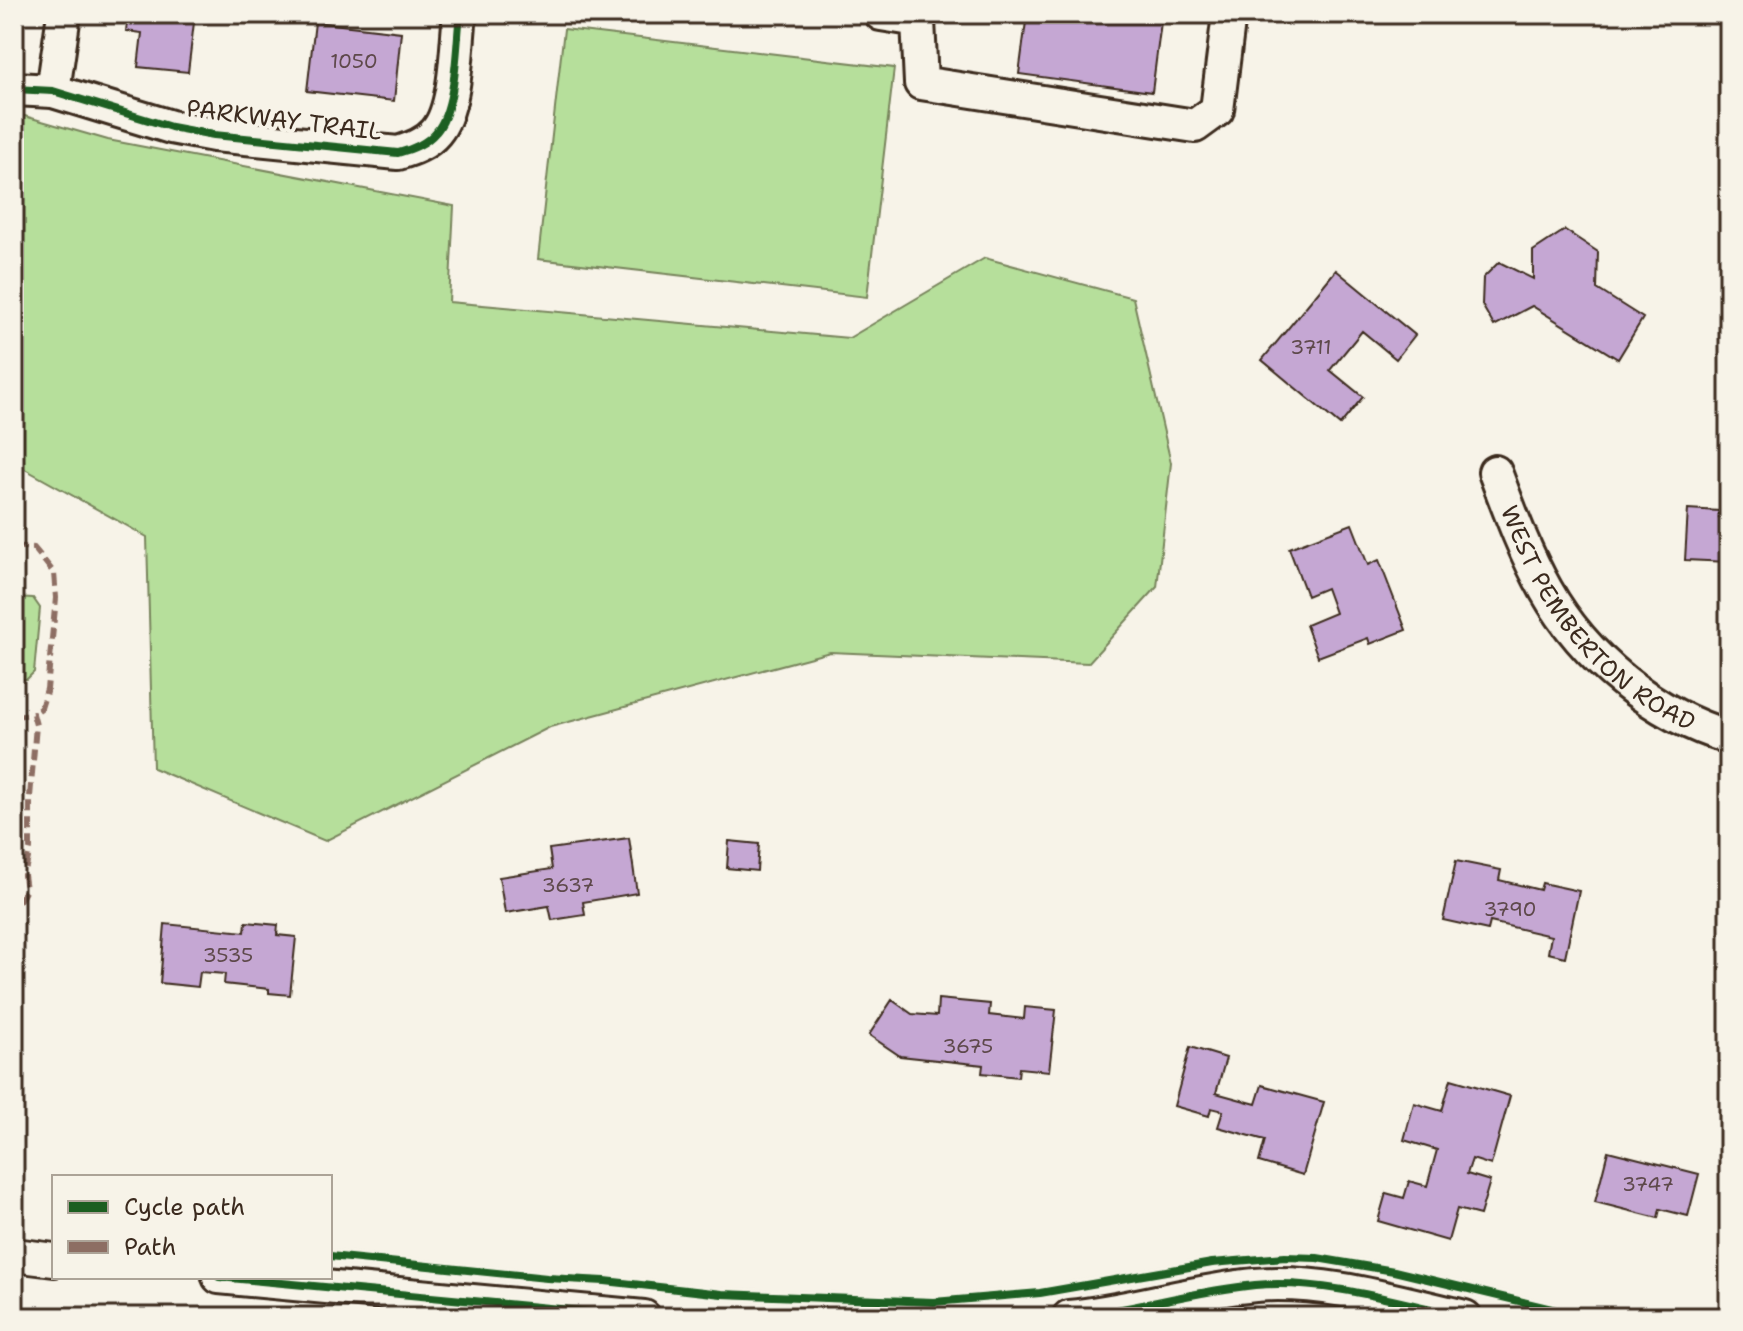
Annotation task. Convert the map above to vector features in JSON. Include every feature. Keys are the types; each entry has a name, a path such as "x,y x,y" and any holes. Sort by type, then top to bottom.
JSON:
{"street":[{"path":"53,91 64,14"},
{"name":"PARKWAY TRAIL","path":"14,89 53,91 157,123 214,135 398,153 419,147 436,133 445,119 460,14"},
{"path":"881,14 918,20 921,83 1195,126 1217,110 1229,14"},
{"name":"WEST PEMBERTON ROAD","path":"1495,472 1522,543 1547,593 1583,641 1621,679 1654,703 1681,719 1729,737"},
{"path":"14,1255 52,1260"},
{"path":"240,1279 644,1317"},
{"path":"1069,1317 1226,1289 1282,1285 1323,1288 1465,1317"}],"green space":[{"path":"564,29 894,68 867,297 538,259"},
{"path":"14,113 108,140 454,206 449,302 849,338 985,258 1133,298 1171,463 1157,587 1088,663 830,652 550,727 325,841 153,768 147,537 14,463"},
{"path":"14,597 33,598 40,608 34,672 27,679 14,679"}],"building":[{"path":"128,14 195,14 188,72 138,67 142,33 126,31"},
{"path":"1027,14 1162,14 1152,92 1019,74"},
{"path":"315,22 401,32 394,101 307,91"},
{"path":"1565,230 1598,252 1597,289 1643,318 1618,359 1532,306 1494,326 1482,305 1483,278 1499,262 1533,279 1533,251"},
{"path":"1336,270 1415,335 1396,359 1362,331 1330,370 1363,397 1340,425 1262,360"},
{"path":"1688,509 1719,511 1719,517 1729,518 1729,562 1685,560"},
{"path":"1352,524 1368,565 1379,560 1406,630 1370,644 1368,638 1318,657 1306,625 1335,613 1326,588 1307,596 1289,548"},
{"path":"14,805 23,815 22,827 14,833"},
{"path":"629,838 637,893 583,902 585,915 552,920 549,906 505,913 499,877 552,869 549,849"},
{"path":"729,841 759,844 757,871 727,868"},
{"path":"1456,861 1501,870 1499,880 1540,890 1542,883 1579,891 1565,957 1548,953 1551,936 1490,922 1488,930 1443,920"},
{"path":"246,922 278,925 277,935 296,937 290,995 269,993 269,989 224,984 225,974 200,972 198,987 160,983 165,924 245,932"},
{"path":"938,999 990,1004 989,1015 1024,1019 1025,1007 1056,1010 1049,1071 1019,1068 1018,1077 982,1073 983,1065 900,1056 869,1035 892,1000 912,1014 937,1016"},
{"path":"1190,1047 1226,1058 1216,1093 1256,1104 1262,1085 1324,1102 1303,1175 1259,1162 1265,1140 1218,1127 1223,1111 1211,1108 1209,1116 1174,1106"},
{"path":"1451,1079 1510,1096 1491,1165 1472,1159 1467,1174 1490,1181 1480,1215 1457,1209 1448,1241 1378,1221 1386,1193 1404,1198 1409,1181 1427,1186 1437,1150 1404,1140 1414,1103 1442,1111"},
{"path":"1608,1151 1699,1174 1688,1216 1660,1209 1658,1218 1595,1202"}],"marked path":[{"path":"14,546 34,548 54,573 56,598 47,689 41,708 33,714"},
{"path":"14,716 33,714 36,725 30,797 30,849 24,875 26,890 14,909"}],"cycle path":[{"path":"14,89 53,91 171,127 214,135 398,153 428,140 443,121 452,92 460,14"},
{"path":"332,1256 722,1294 934,1302 1040,1293 1212,1263 1285,1257 1317,1258 1394,1271 1585,1317"},
{"path":"240,1279 644,1317"},
{"path":"1069,1317 1231,1288 1281,1284 1361,1293 1465,1317"}]}
